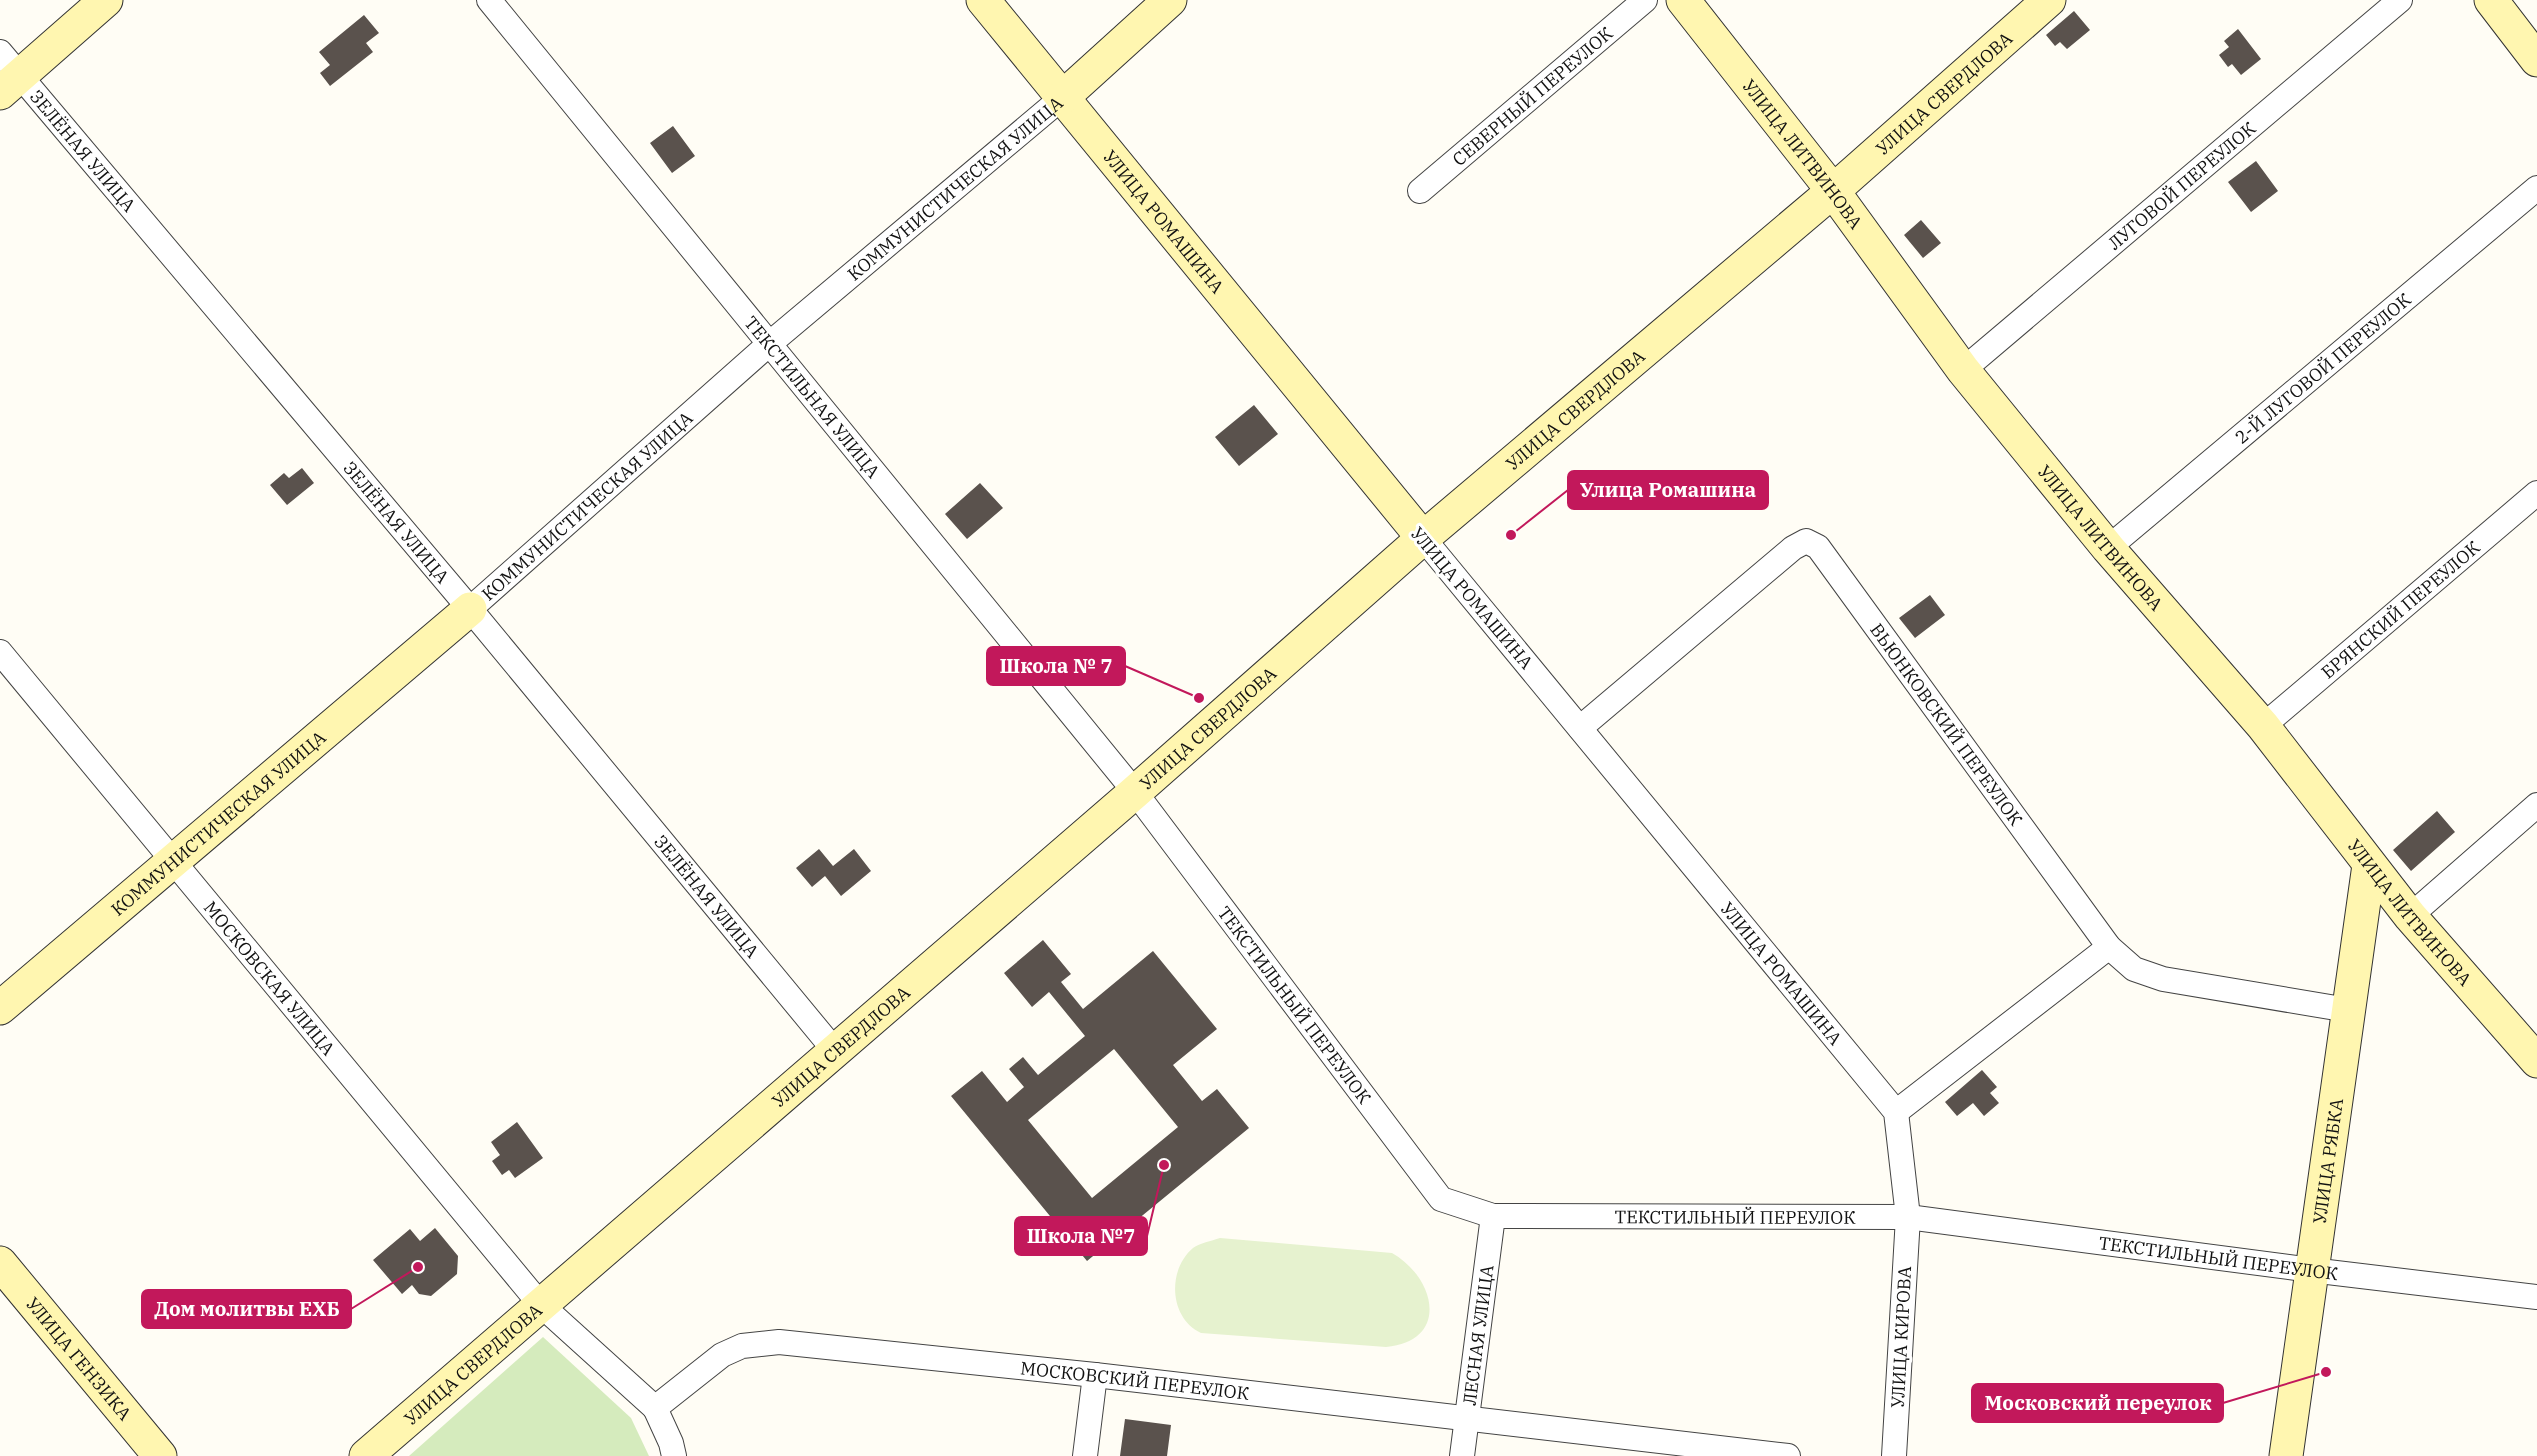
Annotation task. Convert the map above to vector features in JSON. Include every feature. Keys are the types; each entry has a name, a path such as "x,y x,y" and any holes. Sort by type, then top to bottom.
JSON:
{"main road":[{"path":"7,74 106,0"},
{"name":"УЛИЦА РОМАШИНА","path":"983,0 1423,538"},
{"name":"КОММУНИСТИЧЕСКАЯ УЛИЦА","path":"1063,97 1170,0"},
{"name":"УЛИЦА ЛИТВИНОВА","path":"1683,0 1833,190 1963,370 2108,548 2263,726 2410,916 2537,1061"},
{"name":"УЛИЦА СВЕРДЛОВА","path":"366,1456 1135,792 1423,538 1833,190 2049,0"},
{"path":"2491,0 2537,60"},
{"name":"КОММУНИСТИЧЕСКАЯ УЛИЦА","path":"0,1008 470,609"},
{"name":"УЛИЦА РЯБКА","path":"2286,1456 2370,865"},
{"name":"УЛИЦА ГЕНЗИКА","path":"0,1263 160,1456"}],"street":[{"name":"ТЕКСТИЛЬНАЯ УЛИЦА","path":"489,0 768,345 1135,792"},
{"name":"СЕВЕРНЫЙ ПЕРЕУЛОК","path":"1420,191 1645,0"},
{"name":"ЛУГОВОЙ ПЕРЕУЛОК","path":"1963,370 2400,0"},
{"name":"ЗЕЛЁНАЯ УЛИЦА","path":"7,74 470,609 836,1051"},
{"name":"КОММУНИСТИЧЕСКАЯ УЛИЦА","path":"470,609 768,345 1063,97"},
{"name":"2-Й ЛУГОВОЙ ПЕРЕУЛОК","path":"2108,548 2537,188"},
{"name":"БРЯНСКИЙ ПЕРЕУЛОК","path":"2263,726 2537,493"},
{"name":"УЛИЦА РОМАШИНА","path":"1423,538 1896,1112"},
{"name":"ВЬЮНКОВСКИЙ ПЕРЕУЛОК","path":"1580,728 1793,548 1806,541 1818,547 2109,947 2134,969 2163,980 2348,1010"},
{"name":"МОСКОВСКАЯ УЛИЦА","path":"0,652 172,863 540,1304"},
{"name":"ТЕКСТИЛЬНЫЙ ПЕРЕУЛОК","path":"1135,792 1441,1199 1493,1216 1908,1217 2537,1297"},
{"path":"2410,916 2537,806"},
{"path":"1908,1217 1896,1112 2109,947"},
{"name":"ЛЕСНАЯ УЛИЦА","path":"1461,1456 1493,1216"},
{"name":"УЛИЦА КИРОВА","path":"1893,1456 1908,1217"},
{"path":"540,1304 655,1408 671,1443 674,1456"},
{"name":"МОСКОВСКИЙ ПЕРЕУЛОК","path":"655,1408 722,1355 742,1346 779,1342 1095,1375 1788,1456"},
{"path":"1085,1456 1095,1375"}],"green space":[{"path":"1220,1238 1392,1253 1419,1277 1430,1307 1428,1321 1420,1333 1406,1342 1386,1347 1201,1333 1190,1326 1183,1316 1175,1293 1176,1281 1179,1268 1193,1248"},
{"path":"543,1337 631,1418 649,1456 409,1456"}],"building":[{"path":"2074,11 2090,30 2067,49 2060,42 2055,46 2046,35"},
{"path":"364,15 379,33 366,43 373,52 330,86 320,73 330,65 319,52"},
{"path":"2238,29 2261,59 2241,75 2232,64 2228,67 2219,55 2229,47 2224,41"},
{"path":"673,126 695,156 672,173 650,143"},
{"path":"2256,161 2278,191 2251,212 2228,182"},
{"path":"1921,220 1941,243 1923,258 1904,235"},
{"path":"1254,405 1278,434 1239,466 1215,437"},
{"path":"302,468 314,483 287,505 270,485 284,473 289,478"},
{"path":"980,483 1003,508 967,539 945,514"},
{"path":"1930,595 1945,615 1915,638 1899,618"},
{"path":"2437,811 2455,832 2411,871 2393,850"},
{"path":"819,849 833,866 854,849 871,871 841,896 825,876 812,887 796,868"},
{"path":"1043,940 1071,974 1061,982 1083,1009 1153,951 1217,1029 1173,1065 1202,1101 1217,1089 1249,1128 1087,1261 951,1096 982,1071 1007,1102 1024,1087 1009,1069 1023,1057 1038,1075 1085,1036 1049,992 1032,1007 1004,973","holes":["1114,1049 1178,1127 1092,1198 1028,1120"]},
{"path":"1982,1070 1997,1087 1990,1093 1999,1103 1984,1116 1973,1103 1957,1116 1945,1102"},
{"path":"517,1122 543,1158 515,1178 509,1170 502,1175 492,1161 500,1155 491,1142"},
{"path":"435,1228 458,1256 457,1274 431,1296 419,1294 412,1285 402,1294 373,1260 410,1229 420,1241"},
{"path":"1125,1419 1171,1425 1167,1456 1120,1456"}],"place":[{"name":"Улица Ромашина","path":"1511,535"},
{"name":"Школа № 7","path":"1199,698"},
{"name":"Школа №7","path":"1164,1165"},
{"name":"Дом молитвы ЕХБ","path":"418,1267"},
{"name":"Московский переулок","path":"2326,1372"}]}
